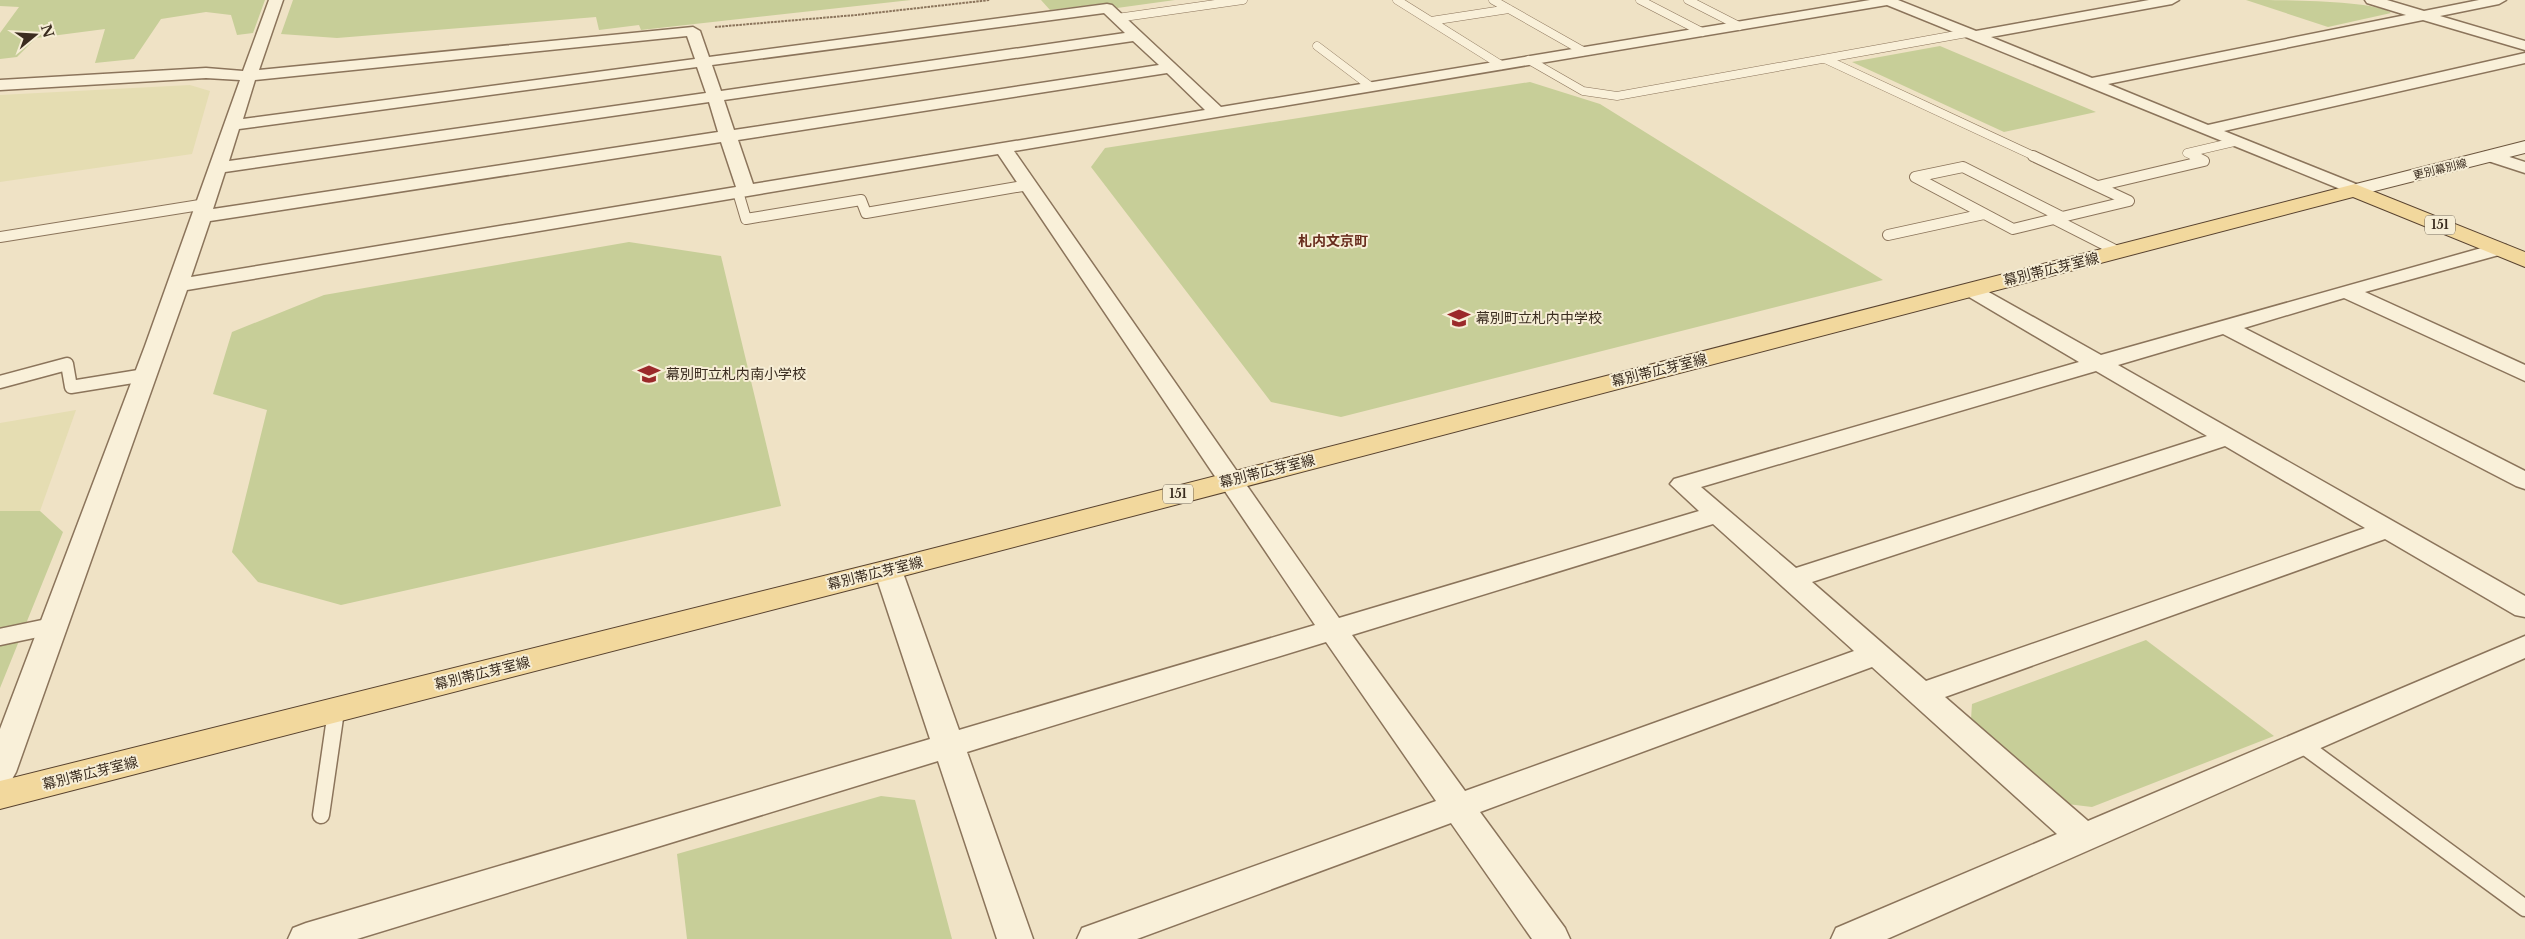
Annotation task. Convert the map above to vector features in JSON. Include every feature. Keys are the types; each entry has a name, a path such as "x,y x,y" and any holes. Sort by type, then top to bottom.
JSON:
{"main road":[{"name":"更別幕別線","path":"2355,190 2525,147"},
{"name":"151","path":"2355,190 2525,260"},
{"name":"幕別帯広芽室線","path":"0,796 888,570 2355,190"}],"street":[{"path":"0,772 178,285 219,168 247,76 276,0"},
{"path":"178,285 1583,51 1891,2 1927,0"},
{"path":"1971,35 2172,0"},
{"path":"2372,0 2525,46"},
{"path":"2090,83 2499,0"},
{"path":"1891,2 2355,190"},
{"path":"232,125 1107,8 1217,112"},
{"path":"0,85 206,73 247,76 693,31 728,136 742,191"},
{"path":"219,168 1136,36"},
{"path":"2206,130 2525,58"},
{"path":"204,210 728,136 1171,68"},
{"path":"1003,148 1334,630 1552,939"},
{"path":"2491,156 2525,168"},
{"path":"2082,836 1683,484 2098,362 2499,249"},
{"path":"1971,290 2525,608"},
{"path":"2346,291 2522,370"},
{"path":"2224,326 2525,481"},
{"path":"1792,579 2229,437"},
{"path":"306,939 1718,514"},
{"path":"1922,694 2387,529"},
{"path":"888,570 1015,939"},
{"path":"1850,939 2082,836 2525,646"},
{"path":"1095,939 1459,808 1877,654"}],"lane":[{"path":"1117,18 1243,0"},
{"path":"1397,0 1501,65"},
{"path":"1493,0 1583,51"},
{"path":"1640,0 1702,32"},
{"path":"1688,0 1739,26"},
{"path":"1431,21 1509,9"},
{"path":"1529,60 1583,91 1617,96 1971,35"},
{"path":"1317,46 1370,86"},
{"path":"1826,59 2130,201 2058,218 2013,230 1915,177 1963,167 2058,218 2119,252"},
{"path":"2098,186 2204,160 2186,153 2234,142"},
{"path":"742,191 746,219 861,200 866,213 1028,185"},
{"path":"0,237 204,210"},
{"path":"1888,235 1984,214"},
{"path":"0,382 67,364 71,386 145,375"},
{"path":"0,637 52,626"},
{"path":"321,815 336,711"},
{"path":"2300,743 2525,908"}],"path":[{"path":"693,31 713,27 856,15 990,0"}],"shaded area":[{"path":"190,85 210,91 192,154 0,182 0,95"},
{"path":"76,410 40,511 0,511 0,423"}],"green space":[{"path":"0,0 265,0 253,33 237,35 231,15 206,12 161,19 134,59 95,63 105,29 36,38 17,57 0,59 0,33 19,7 0,6"},
{"path":"293,0 911,0 641,30 639,25 599,30 596,17 337,38 281,34"},
{"path":"1041,0 1175,0 1117,8 1112,4 1106,3 1050,10"},
{"path":"2246,0 2346,3 2366,5 2391,13 2328,27"},
{"path":"1940,46 2096,112 2004,132 1852,62"},
{"path":"1530,82 1600,104 1883,280 1341,417 1271,402 1091,167 1105,148"},
{"path":"629,242 721,256 781,506 341,605 258,582 232,552 267,410 213,394 232,332 324,295"},
{"path":"0,511 40,511 63,532 0,688"},
{"path":"2146,640 2274,736 2092,807 2067,804 1971,719 1972,704"},
{"path":"881,796 915,800 952,939 687,939 677,854"}],"place":[{"name":"幕別町立札内中学校","path":"1459,318"},
{"name":"幕別町立札内南小学校","path":"649,374"}],"district":[{"name":"札内文京町","path":"1333,241"}]}
